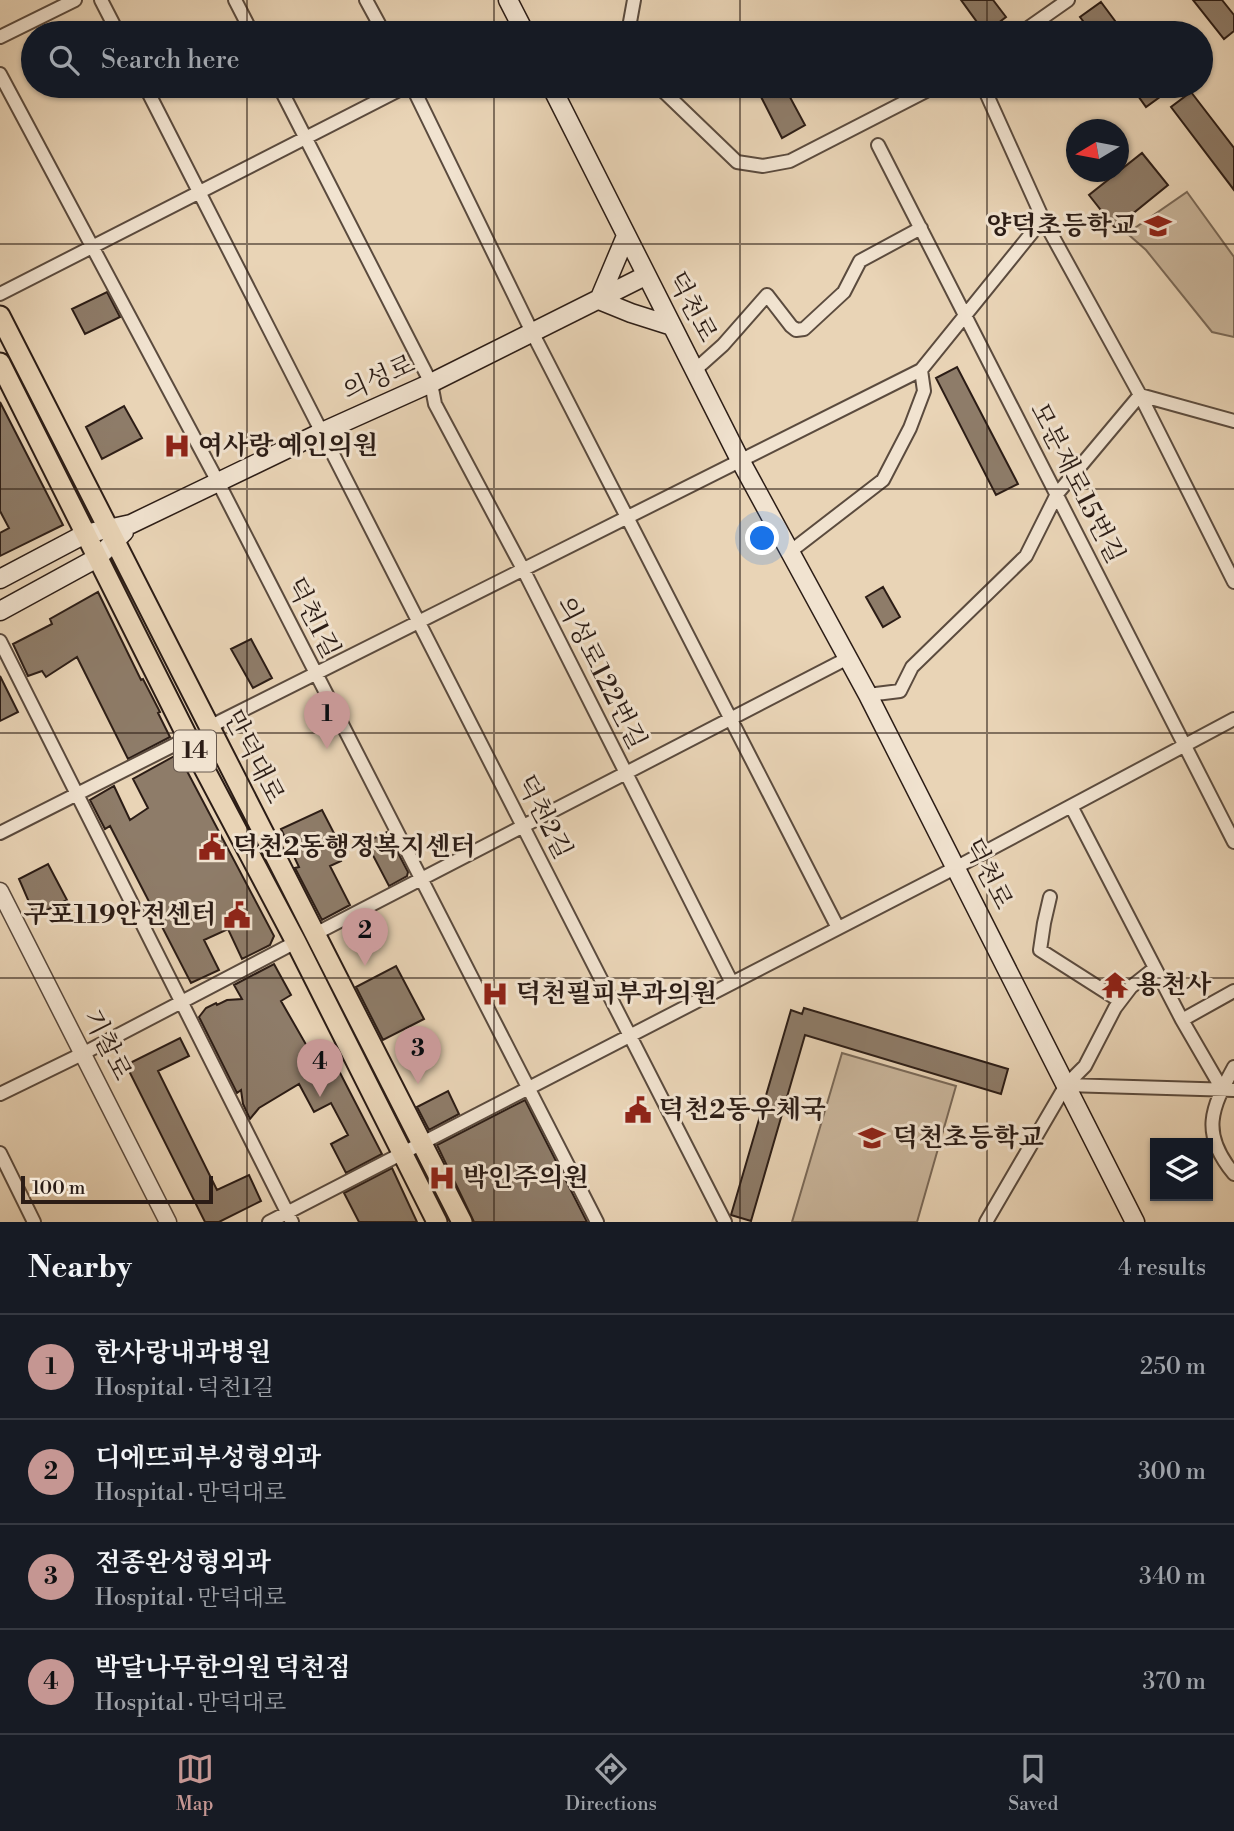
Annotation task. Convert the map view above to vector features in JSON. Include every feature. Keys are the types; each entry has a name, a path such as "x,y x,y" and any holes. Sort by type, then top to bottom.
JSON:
{"main road":[{"path":"508,0 519,21"},
{"name":"덕천로","path":"559,98 645,276 740,460 848,658 1135,1222"},
{"path":"626,236 599,300 672,326"},
{"name":"의성로","path":"0,611 97,558 113,534 131,524 533,334 645,276"},
{"name":"만덕대로","path":"0,316 462,1222"},
{"name":"만덕대로","path":"0,363 188,738 296,942 437,1222"},
{"path":"0,579 85,534 113,534"},
{"path":"23,567 40,565 47,569 45,580 33,592"},
{"path":"0,586 19,576 23,567"}],"street":[{"path":"32,21 75,0"},
{"path":"101,0 112,21"},
{"path":"235,0 246,21"},
{"path":"366,0 377,21"},
{"path":"631,21 635,0"},
{"path":"1038,21 1068,0"},
{"path":"0,37 21,27"},
{"name":"덕천1길","path":"0,74 218,482 597,1222"},
{"name":"덕천2길","path":"151,98 724,1222"},
{"name":"의성로122번길","path":"285,98 431,383 435,404 523,569 733,983"},
{"path":"0,294 383,98"},
{"path":"418,98 533,334 838,928"},
{"path":"670,98 737,162 763,166 790,161 913,98"},
{"path":"988,98 1043,219 1140,395 1234,582"},
{"name":"모분재로15번길","path":"878,145 1234,842"},
{"path":"209,727 921,370 1043,219"},
{"path":"695,370 723,345 767,295 791,327 796,330 804,329 844,292 860,261 920,228"},
{"path":"791,551 883,480 910,428 924,391 921,370"},
{"path":"1140,395 1234,421"},
{"path":"867,695 900,691 912,667 1026,556 1057,494 1140,395"},
{"path":"0,641 290,1218"},
{"path":"315,934 848,658"},
{"path":"269,1222 290,1218 402,1153 955,868 1234,719"},
{"path":"0,833 188,738"},
{"path":"1071,806 1182,1020 1228,1089"},
{"name":"기찰로","path":"0,891 168,1222"},
{"path":"1050,897 1040,950 1120,1001"},
{"path":"0,1094 296,942"},
{"path":"986,1222 1066,1085 1085,1066 1120,1001 1131,987 1155,968"},
{"path":"1182,1020 1234,991"},
{"path":"1234,1066 1228,1089 1210,1123 1220,1158 1234,1174"},
{"path":"1066,1085 1228,1089"},
{"path":"0,1153 34,1222"}],"shaded area":[{"path":"1187,192 1234,257 1234,337 1212,332 1146,250 1129,235 1132,230"},
{"path":"842,1053 956,1086 917,1222 792,1222"}],"building":[{"path":"961,0 993,0 1006,17 1001,21 976,21"},
{"path":"1193,0 1222,0 1234,15 1234,31 1224,39 1213,25 1213,21 1210,21"},
{"path":"1101,2 1115,21 1083,21 1080,17"},
{"path":"762,98 790,98 805,125 782,138"},
{"path":"1140,98 1158,98 1146,107"},
{"path":"1183,98 1196,98 1234,148 1234,190 1171,107"},
{"path":"1142,153 1168,185 1115,228 1089,195 1105,182 1129,182 1129,163"},
{"path":"107,292 120,317 85,334 72,309"},
{"path":"957,367 1018,484 996,495 936,378"},
{"path":"0,402 63,525 0,556 0,533 9,528 0,511"},
{"path":"124,406 142,438 102,459 86,427"},
{"path":"883,587 900,617 883,627 866,597"},
{"path":"98,592 141,680 143,679 160,712 158,713 170,737 128,759 77,657 46,677 42,671 28,676 13,644 52,624 50,619"},
{"path":"251,639 272,678 253,688 231,649"},
{"path":"0,676 18,712 0,721"},
{"path":"178,754 274,936 270,945 242,959 228,929 204,940 219,970 191,983 110,826 105,829 90,800 114,786 130,820 148,808 133,779"},
{"path":"322,810 337,839 331,842 341,861 330,866 350,905 322,920 295,868 299,867 281,829"},
{"path":"387,832 408,872 407,876 389,886 366,842"},
{"path":"48,864 67,900 35,916 19,879"},
{"path":"274,964 291,995 281,1001 312,1055 323,1058 331,1071 337,1067 382,1154 346,1173 331,1144 348,1135 331,1103 314,1112 299,1084 259,1108 250,1119 243,1104 241,1090 237,1093 199,1017 206,1008 216,1003 217,1005 227,1000 242,999 234,985"},
{"path":"396,966 424,1019 383,1040 356,987"},
{"path":"1113,973 1125,981 1118,989 1107,983"},
{"path":"804,1008 1008,1069 1001,1094 805,1035 751,1221 731,1215 791,1010 802,1014"},
{"path":"180,1038 189,1056 158,1071 217,1190 249,1175 261,1201 219,1222 205,1222 126,1065"},
{"path":"448,1091 459,1114 429,1130 417,1107"},
{"path":"525,1100 587,1222 474,1222 437,1145"},
{"path":"392,1168 417,1222 359,1222 344,1193"}],"place":[{"name":"양덕초등학교","path":"1158,226"},
{"name":"여사랑 예인의원","path":"177,446"},
{"name":"한사랑내과병원","path":"327,749"},
{"name":"덕천2동행정복지센터","path":"212,847"},
{"name":"구포119안전센터","path":"237,915"},
{"name":"디에뜨피부성형외과","path":"365,966"},
{"name":"용천사","path":"1115,985"},
{"name":"덕천필피부과의원","path":"495,994"},
{"name":"전종완성형외과","path":"418,1084"},
{"name":"박달나무한의원 덕천점","path":"320,1097"},
{"name":"덕천2동우체국","path":"638,1110"},
{"name":"덕천초등학교","path":"872,1138"},
{"name":"박인주의원","path":"442,1178"}]}
